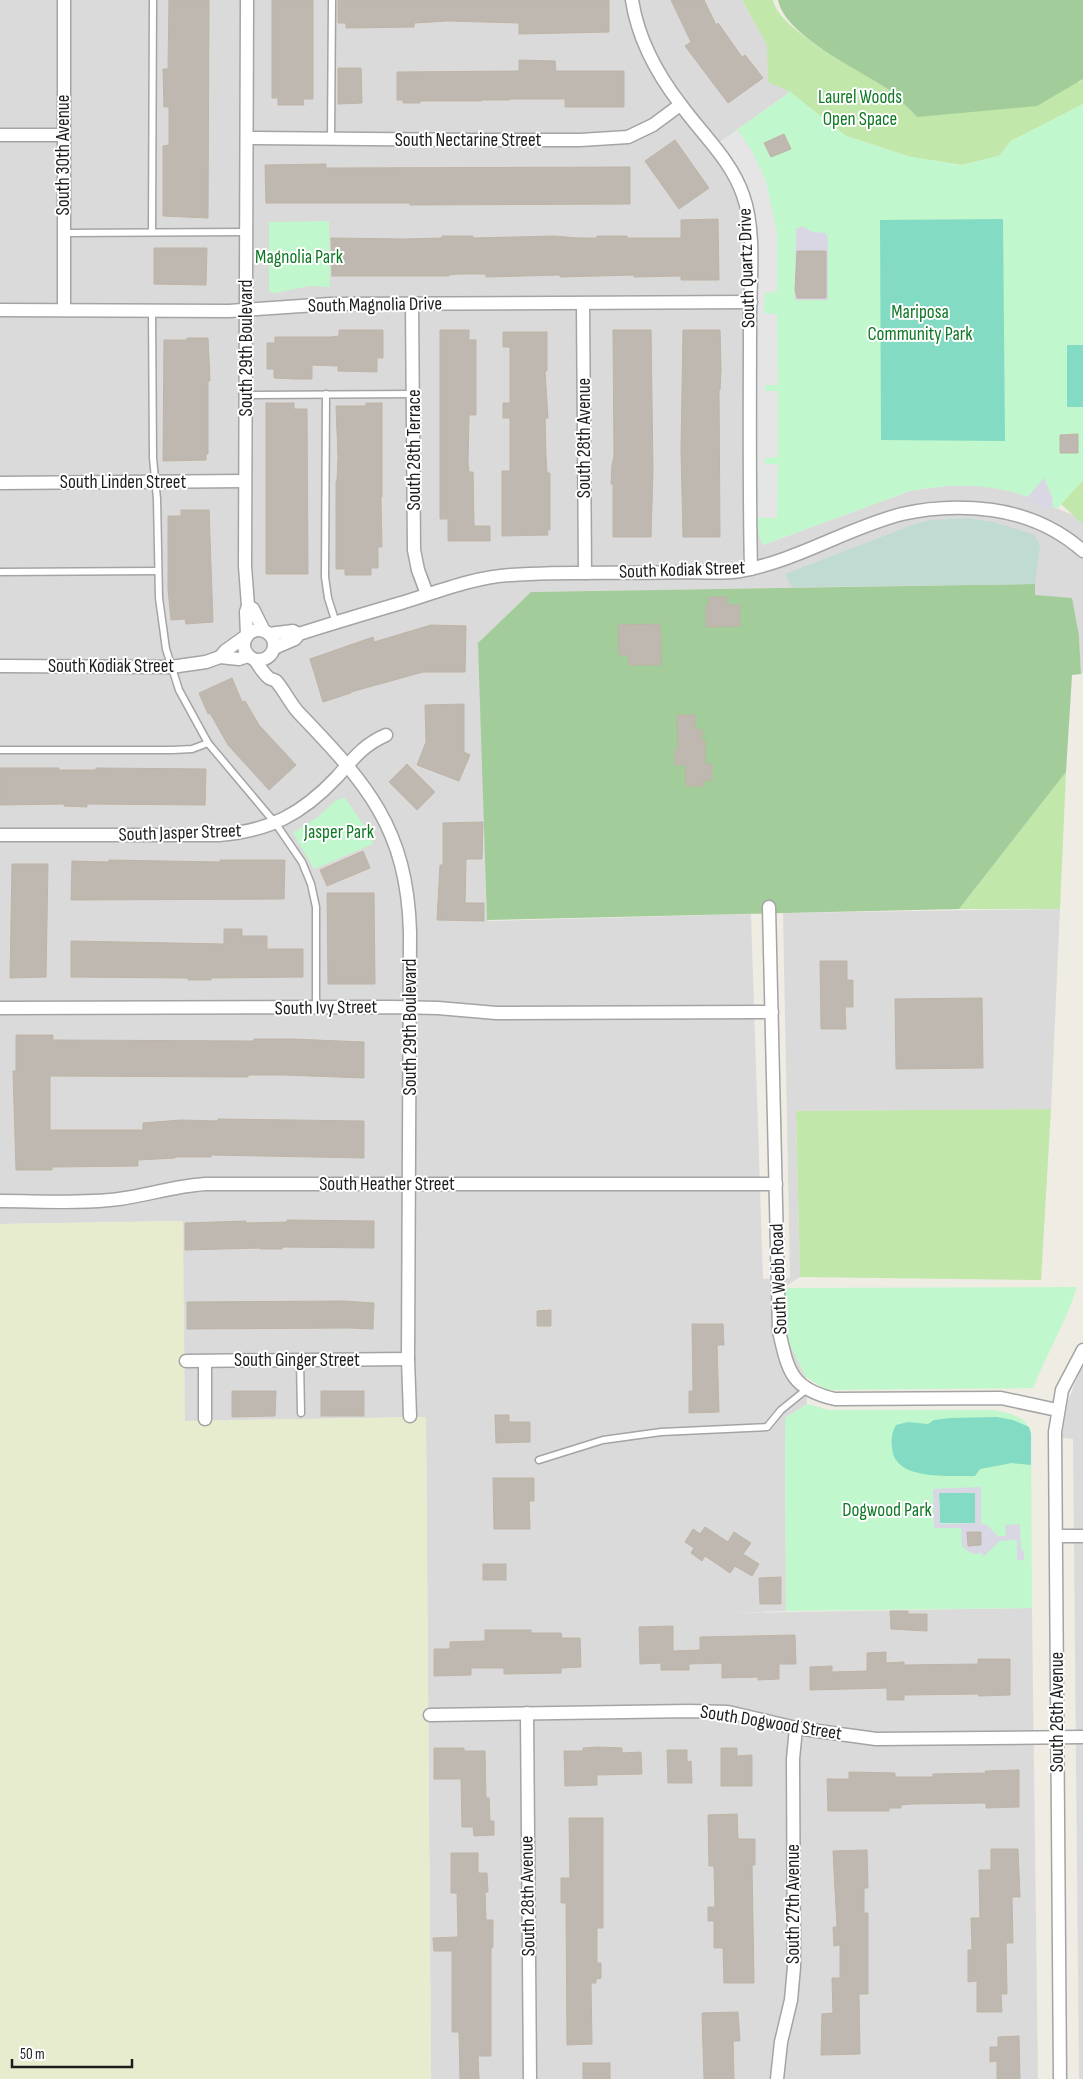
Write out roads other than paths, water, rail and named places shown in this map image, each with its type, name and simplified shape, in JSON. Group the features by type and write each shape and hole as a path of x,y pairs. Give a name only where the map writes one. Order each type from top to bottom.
{"street":[{"name":"South 30th Avenue","path":"64,0 64,310"},
{"name":"South 29th Boulevard","path":"246,636 246,612 248,606 245,566 247,0"},
{"name":"South Quartz Drive","path":"632,0 636,21 646,48 680,105 728,165 744,196 750,226 751,568"},
{"name":"South Nectarine Street","path":"247,138 580,140 628,137 653,125 680,105"},
{"path":"0,135 63,135"},
{"name":"South Magnolia Drive","path":"0,310 246,310 330,304 751,302"},
{"name":"South 28th Terrace","path":"412,304 414,550 418,570 427,594"},
{"name":"South 28th Avenue","path":"583,304 584,573"},
{"name":"South Linden Street","path":"0,483 245,481"},
{"name":"South Kodiak Street","path":"272,651 295,639 299,634 474,581 510,575 738,571 773,564 902,514 935,508 974,508 1034,519 1058,532 1083,551"},
{"path":"248,606 254,609 266,632 274,642 272,651 265,659 252,658 243,646 246,636 254,630 266,632"},
{"name":"South Kodiak Street","path":"266,632 293,631 299,634"},
{"name":"South Kodiak Street","path":"220,657 225,651 246,636"},
{"name":"South 29th Boulevard","path":"272,651 275,681"},
{"name":"South Kodiak Street","path":"0,666 171,667 206,662 220,657 252,658"},
{"name":"South 29th Boulevard","path":"252,658 269,678 275,681 296,710 348,765 370,794 387,825 402,867 409,904 410,1184 408,1359 410,1416"},
{"name":"South Jasper Street","path":"0,835 219,835 252,831 276,824 310,802 365,746 386,736"},
{"name":"South Webb Road","path":"770,907 779,1331 789,1368 797,1382 821,1396 836,1398 1001,1398 1058,1410"},
{"name":"South Ivy Street","path":"0,1008 410,1008 496,1013 772,1012"},
{"name":"South Heather Street","path":"0,1201 101,1200 130,1197 182,1185 205,1184 776,1184"},
{"name":"South 26th Avenue","path":"1060,2079 1055,1432 1064,1384 1083,1350"},
{"name":"South Ginger Street","path":"186,1361 408,1359"},
{"path":"205,1360 205,1419"},
{"path":"1056,1536 1083,1536"},
{"name":"South Dogwood Street","path":"430,1716 526,1713 728,1712 796,1728 876,1739 1083,1737"},
{"name":"South 28th Avenue","path":"526,1713 530,2079"},
{"name":"South 27th Avenue","path":"778,2079 781,2042 791,2000 794,1967 793,1759 796,1728"}],"lane":[{"path":"152,232 153,0"},
{"path":"331,140 332,0"},
{"path":"64,234 246,232"},
{"path":"152,310 158,571 166,649 179,690 208,743 276,824 299,856 311,884 316,907 316,1009"},
{"path":"326,394 325,576 328,598 336,623"},
{"path":"246,395 414,394"},
{"path":"0,572 158,571"},
{"path":"0,750 173,750 192,749 208,743"},
{"path":"300,1360 301,1413"},
{"path":"539,1460 602,1440 661,1432 766,1427 781,1410 808,1389"}],"park label":[{"name":"Laurel Woods Open Space","path":"860,108"},
{"name":"Magnolia Park","path":"299,257"},
{"name":"Mariposa Community Park","path":"920,323"},
{"name":"Jasper Park","path":"339,832"},
{"name":"Dogwood Park","path":"887,1510"}]}
